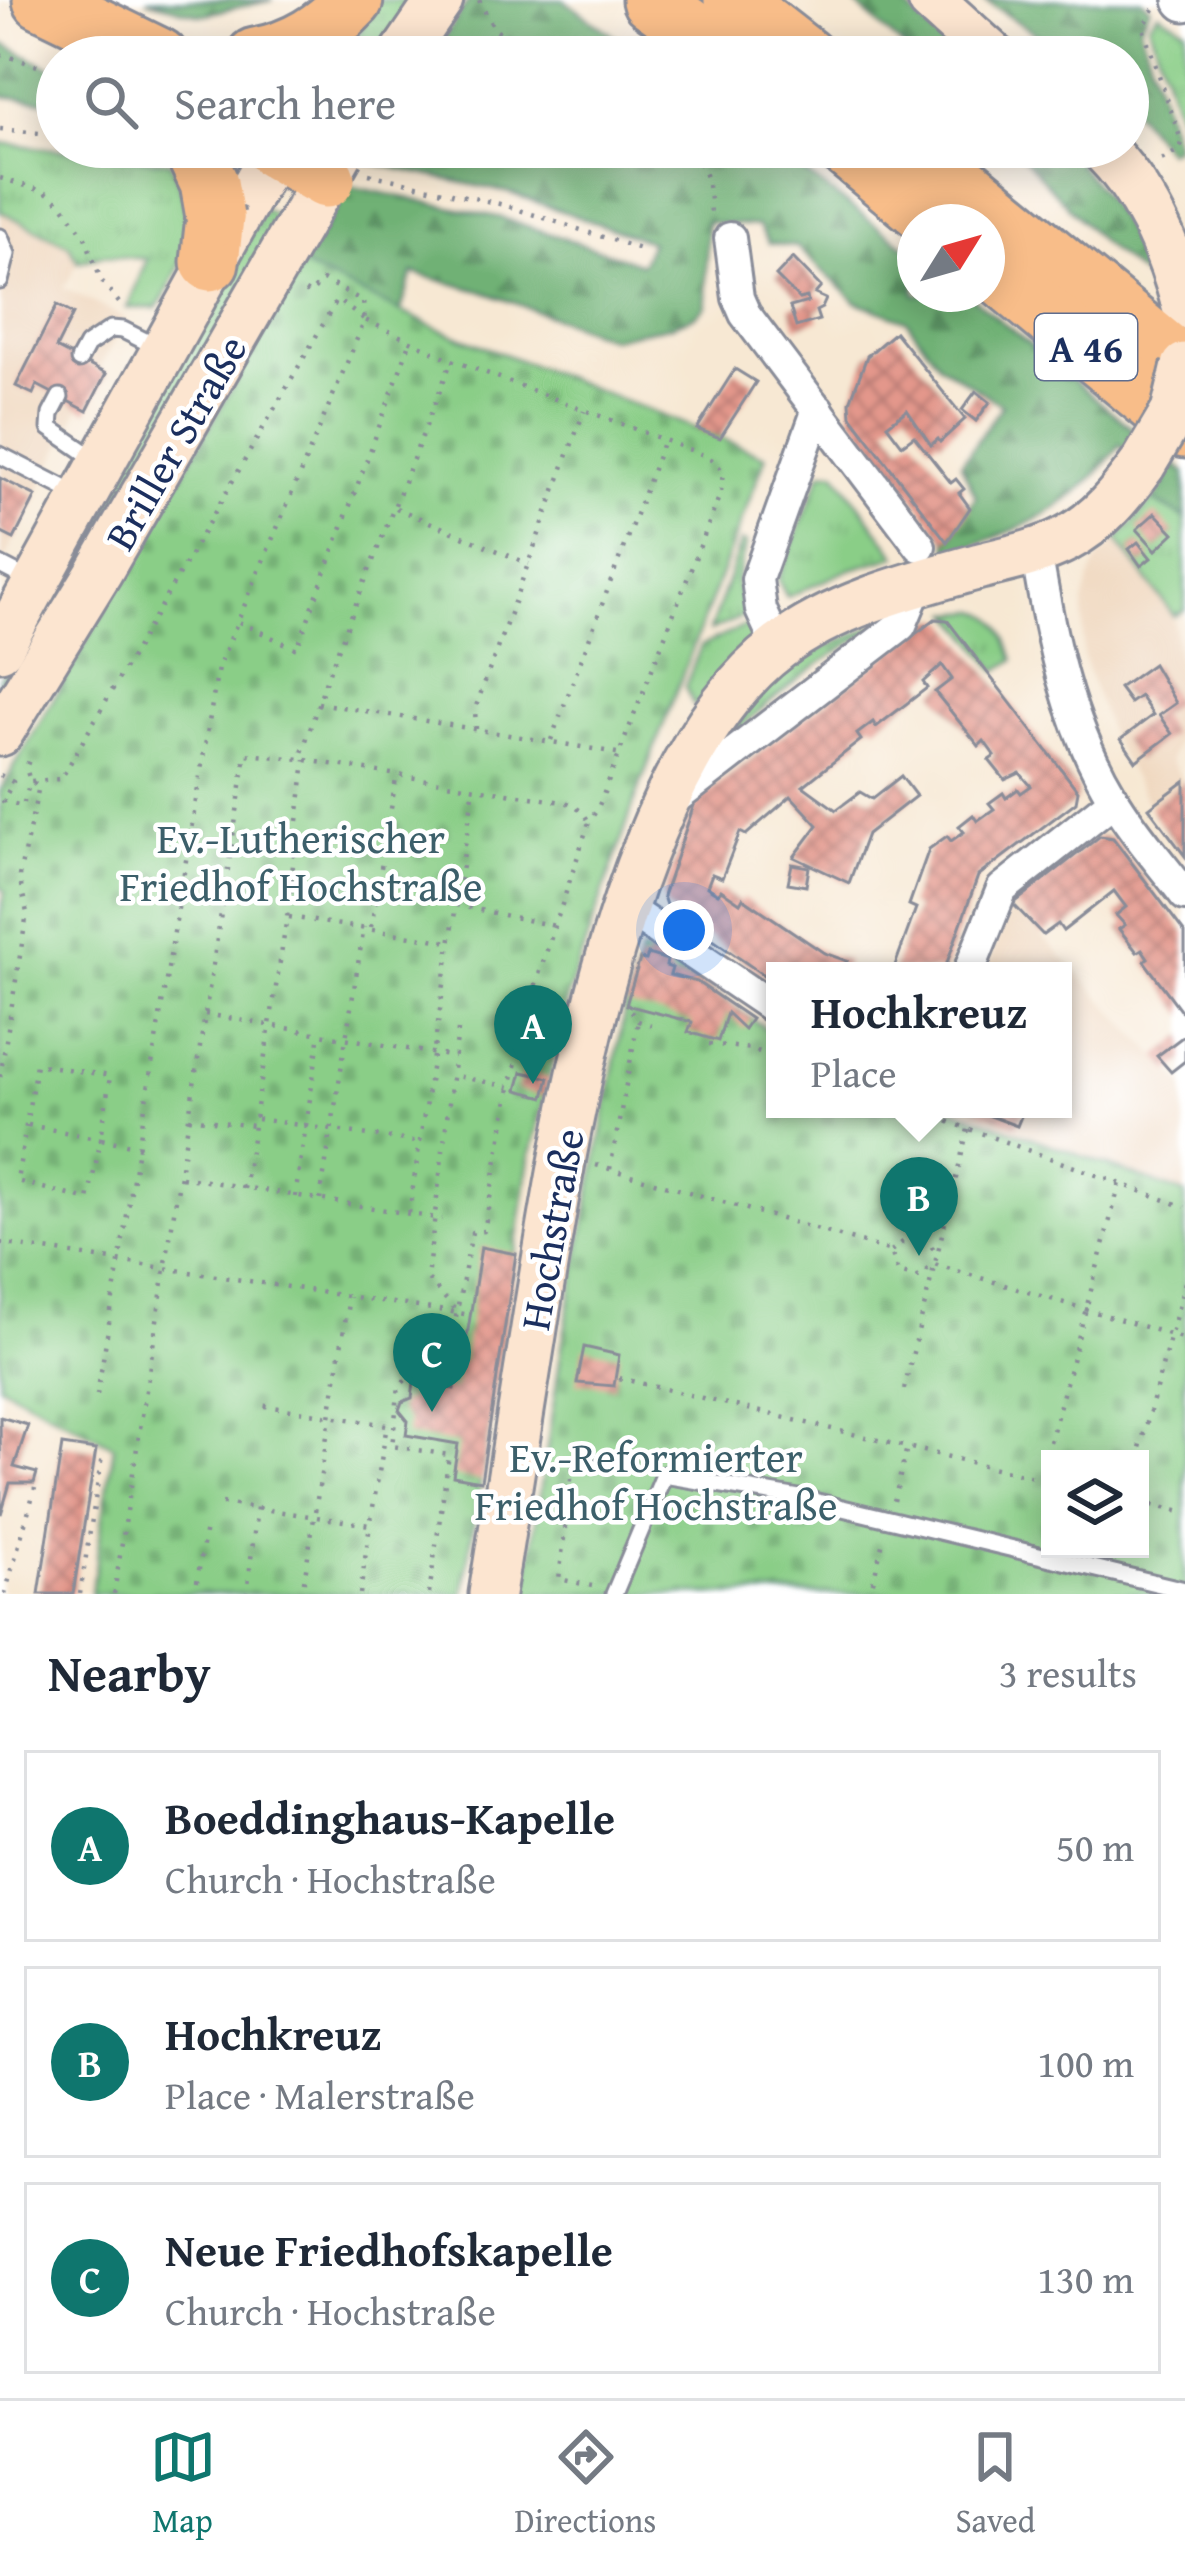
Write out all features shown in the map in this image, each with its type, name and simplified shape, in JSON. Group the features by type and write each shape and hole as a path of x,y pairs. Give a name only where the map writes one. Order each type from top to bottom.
{"highway":[{"path":"42,0 116,36"},
{"path":"315,36 357,0"},
{"path":"651,0 701,36"},
{"path":"734,0 779,36"},
{"path":"0,11 52,36"},
{"path":"202,168 220,233"},
{"path":"869,168 913,204"},
{"name":"A 46","path":"945,168 1185,366"},
{"name":"A 46","path":"1005,283 1164,446"}],"main road":[{"path":"339,36 357,0"},
{"path":"415,36 440,0"},
{"path":"931,0 971,36"},
{"name":"Briller Straße","path":"0,648 17,574 92,480 220,233 301,168"},
{"name":"Briller Straße","path":"16,744 294,237 313,168"},
{"path":"1119,168 1152,214 1185,305"},
{"name":"Hochstraße","path":"492,1594 562,1156 598,1000 663,808 694,747 737,686 778,647 919,565 1036,551 1082,529 1164,446 1185,366"}],"street":[{"path":"663,808 901,626 919,565 818,410 746,314 738,298 730,238"},
{"path":"778,647 760,610 757,579 818,410"},
{"path":"1036,551 1048,627 1086,748 1114,800 1185,895"},
{"path":"973,962 1002,889 1114,800"},
{"path":"627,909 766,1003"}],"lane":[{"path":"0,237 7,254 0,281"},
{"path":"80,360 87,345 111,328 167,343"},
{"path":"60,397 50,428 92,480"},
{"path":"0,455 92,480"},
{"path":"614,1593 664,1475 805,1499 1185,1591"}],"path":[{"path":"479,0 494,29 505,36"},
{"path":"1146,36 1143,28 1160,0"},
{"path":"489,36 494,29"},
{"path":"1149,46 1182,143 1179,151 1149,156"},
{"path":"0,54 36,65"},
{"path":"0,129 36,133"},
{"path":"362,168 504,205 646,251"},
{"path":"0,178 46,192 63,205 85,237 100,280 127,313 167,343"},
{"path":"97,1396 218,668 365,320 363,301 323,280 310,294 299,288"},
{"path":"30,781 61,779 338,300 410,343 709,457 723,471 721,492 589,822 555,926 510,1087 484,1231 472,1232 444,1380 410,1376 399,1386 392,1446 448,1455 429,1594"},
{"path":"238,622 297,649 410,343"},
{"path":"244,1189 287,916 302,759 318,704 452,360"},
{"path":"476,729 475,709 584,411"},
{"path":"551,740 664,440"},
{"path":"396,508 529,564"},
{"path":"318,704 617,753"},
{"path":"0,775 13,782 3,801 23,806 30,781 16,744"},
{"path":"114,1594 246,754 397,772 568,803 589,822"},
{"path":"320,1201 397,772"},
{"path":"0,1077 27,913 19,876 39,786 30,781"},
{"path":"409,1213 474,787"},
{"path":"456,905 555,926"},
{"path":"287,916 450,942"},
{"path":"205,1014 454,1058"},
{"path":"609,1170 638,1021"},
{"path":"458,1030 427,1278 458,1313"},
{"path":"295,1197 320,1033"},
{"path":"709,1044 766,1054"},
{"path":"36,1064 110,1076 101,1139 88,1200 17,1181 36,1064"},
{"path":"451,1075 510,1087"},
{"path":"189,1118 305,1126 418,1142"},
{"path":"938,1118 1185,1207"},
{"path":"28,1125 141,1148"},
{"path":"904,1390 968,1129"},
{"path":"562,1156 891,1251"},
{"path":"178,1176 442,1219"},
{"path":"1049,1442 1120,1183"},
{"path":"891,1251 908,1238 924,1239 936,1252"},
{"path":"0,1243 470,1315"},
{"path":"891,1251 898,1272 918,1277 934,1264"},
{"path":"934,1264 1185,1339"},
{"path":"1139,1450 1185,1282"},
{"path":"302,1594 349,1296"},
{"path":"619,1378 1041,1479"},
{"path":"260,1405 387,1425 361,1594"},
{"path":"870,1594 908,1447"},
{"path":"614,1593 559,1579 574,1454 664,1475"},
{"path":"80,1594 102,1456"},
{"path":"5,1594 35,1488"},
{"path":"222,1503 370,1525"},
{"path":"1149,1504 1185,1513"},
{"path":"247,1594 257,1507"},
{"path":"194,1594 206,1527"}],"shaded area":[{"path":"0,211 69,245 78,262 64,288 125,318 4,560 0,559"},
{"path":"1117,540 1174,616 1185,695 1185,713 1170,760 1183,781 1150,807 1111,738 1083,656 1083,603 1089,581 1098,559"},
{"path":"1012,904 1067,962 990,962"},
{"path":"1072,967 1185,1086 1185,1194 987,1118 1072,1118"}],"green space":[{"path":"146,0 273,0 201,15"},
{"path":"378,0 413,0 392,36 357,36"},
{"path":"469,0 564,0 614,36 445,36"},
{"path":"851,0 900,0 935,36 891,36"},
{"path":"984,0 1142,0 1150,7 1140,27 1143,36 1040,36"},
{"path":"1158,12 1185,28 1185,138 1149,24"},
{"path":"0,42 36,60 36,100 0,96"},
{"path":"1149,57 1176,146 1167,151 1149,129"},
{"path":"0,143 36,147 36,168 173,168 187,219 183,254 157,308 127,308 147,259 102,255 78,262 69,245 0,211"},
{"path":"395,168 797,168 897,240 897,312 990,312 1185,472 1185,518 1153,500 1166,483 1120,445 1084,486 1045,514 950,553 947,543 976,496 961,464 1002,405 940,365 906,320 856,302 797,247 769,243 758,226 707,222 706,306 673,325 611,338 484,292 413,273 400,313 302,266 349,186 502,218 641,264 651,242 510,193"},
{"path":"1032,168 1081,168 1113,210 1147,280 1102,243"},
{"path":"264,209 284,221 0,707 0,679 53,573"},
{"name":"Ev.-Lutherischer Friedhof Hochstraße","path":"302,266 439,329 766,456 641,783 568,994 530,1158 463,1594 91,1594 114,1446 0,1385 0,917 5,891 0,886 0,792"},
{"path":"835,471 897,556 851,569 787,597 778,580 822,472"},
{"path":"1153,500 1185,518 1185,610 1174,616 1117,540"},
{"path":"741,542 746,544 736,583 746,615 710,631"},
{"path":"979,611 999,624 1014,660 997,671 952,613"},
{"path":"885,621 886,625 793,683 713,759 723,732 797,660"},
{"path":"750,624 753,642 706,702 694,706 685,687 701,646"},
{"name":"Ev.-Reformierter Friedhof Hochstraße","path":"641,952 666,960 766,1029 766,1118 978,1118 1185,1194 1185,1594 525,1594 563,1340 625,1009"}],"building":[{"path":"793,258 821,287 815,294 826,299 816,311 819,320 796,327 790,307 808,302 807,297 799,299 776,276"},
{"path":"57,305 73,314 56,348 106,374 87,411 37,385 33,394 16,386"},
{"path":"895,332 965,419 931,445 907,410 887,425 902,445 914,436 951,483 956,479 964,489 959,493 970,508 947,542 851,416 850,402 867,356"},
{"path":"735,369 756,382 720,438 697,429"},
{"path":"976,391 990,402 976,421 962,410"},
{"path":"0,478 36,496 14,539 0,532"},
{"path":"1155,513 1174,533 1156,550 1137,529"},
{"path":"1138,542 1151,558 1141,566 1129,549"},
{"path":"935,619 947,620 1078,791 1076,802 978,876 947,962 896,962 916,908 909,905 929,849 947,836 951,841 964,832 959,826 973,815 977,821 994,809 989,803 1003,793 1006,798 1031,786 1020,773 1005,780 989,760 995,756 984,741 979,746 935,692 952,679 942,665 923,682 927,688 876,727 873,722 857,734 861,740 803,786 836,810 860,792 872,799 901,776 916,796 867,834 849,883 794,857 818,825 791,796 746,835 740,832 722,878 712,874 707,887 740,903 743,898 824,953 847,961 766,962 766,977 667,908 663,896 695,802"},
{"path":"1153,664 1176,703 1159,715 1172,734 1136,761 1121,739 1153,715 1140,696 1130,703 1119,688"},
{"path":"1185,781 1185,856 1149,808"},
{"path":"1100,836 1113,838 1185,933 1185,1016 1144,961 1148,958 1142,949 1137,952 1119,929 1125,925 1116,915 1126,907 1114,891 1063,931 1058,924 1043,935 1013,904"},
{"path":"792,864 809,867 806,886 788,883"},
{"path":"648,954 667,960 670,975 697,982 751,1019 744,1029 727,1013 718,1041 688,1032 692,1022 626,1005 640,959 646,960"},
{"path":"1185,1035 1185,1061 1171,1072 1157,1056"},
{"path":"522,1072 549,1078 544,1097 517,1090"},
{"path":"996,1118 1020,1118 1017,1126"},
{"path":"481,1247 516,1254 481,1481 453,1476 458,1444 406,1435 408,1421 399,1410 402,1402 412,1398 414,1382 454,1389 459,1361 463,1362"},
{"path":"584,1347 619,1355 614,1386 577,1383"},
{"path":"0,1417 28,1425 14,1467 37,1473 34,1483 10,1483 1,1514"},
{"path":"62,1445 96,1450 73,1594 39,1594"}],"place":[{"name":"Boeddinghaus-Kapelle","path":"533,1084"},
{"name":"Hochkreuz","path":"919,1256"},
{"name":"Neue Friedhofskapelle","path":"432,1412"}]}
